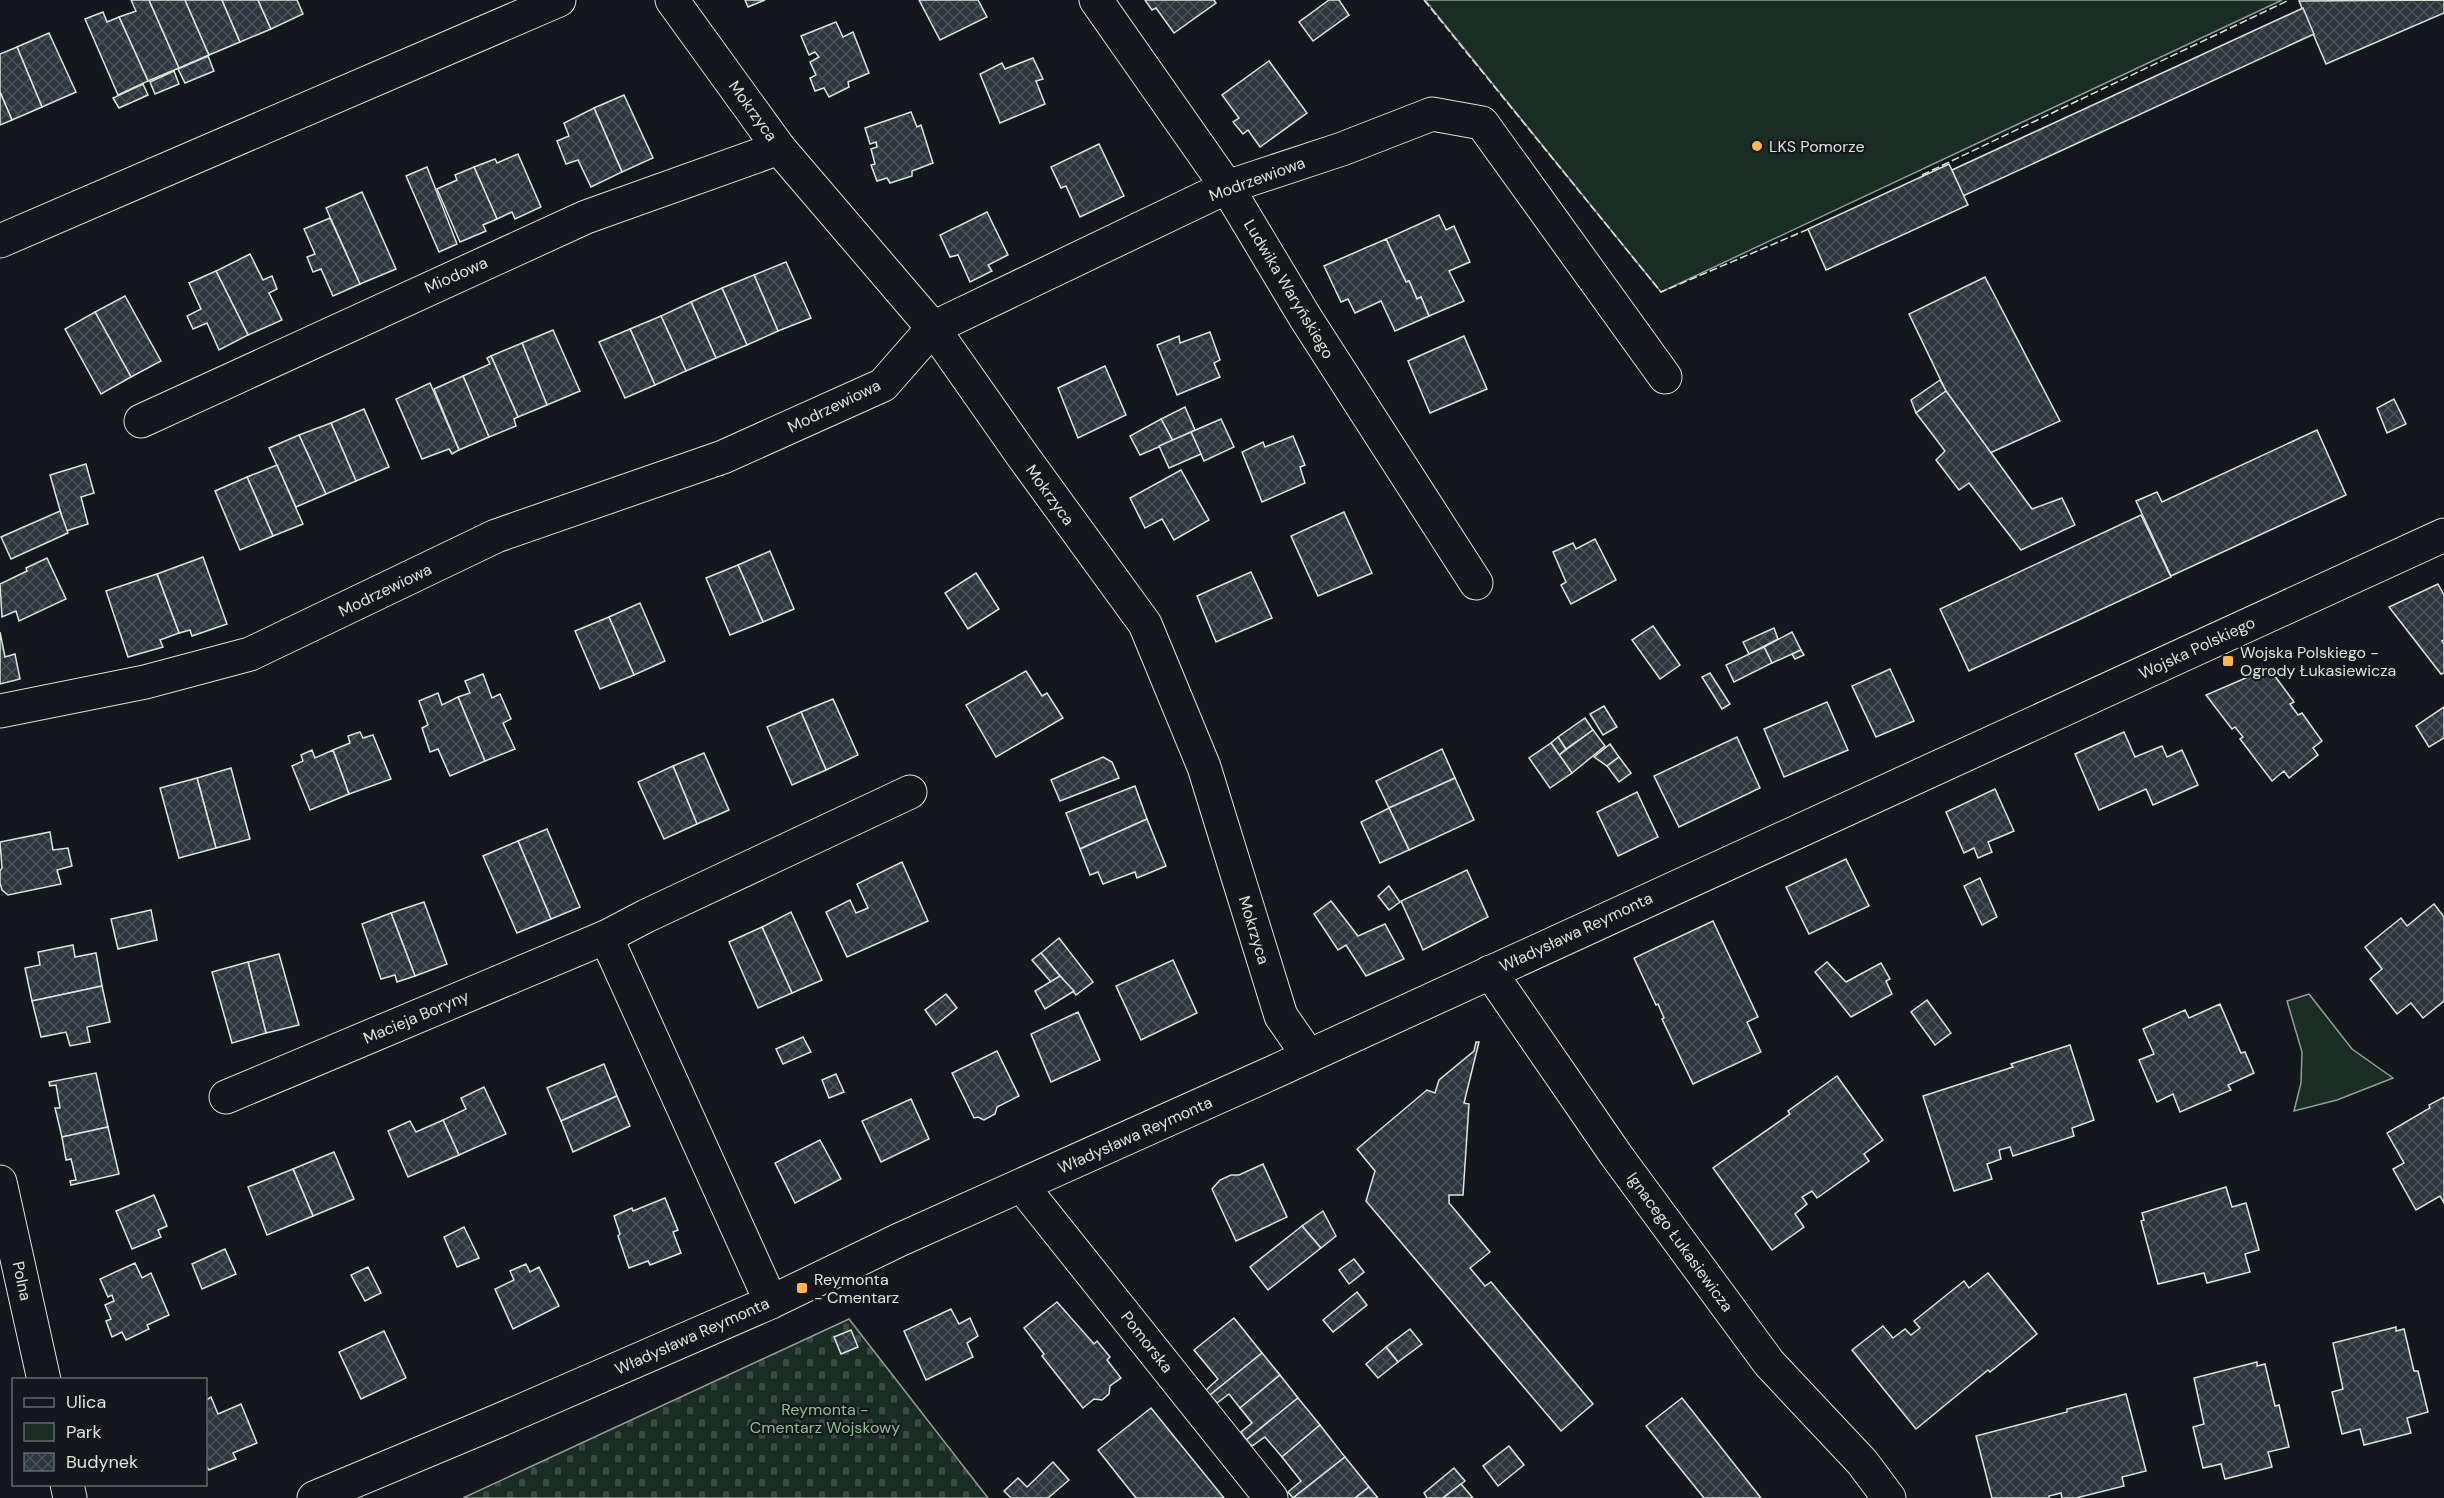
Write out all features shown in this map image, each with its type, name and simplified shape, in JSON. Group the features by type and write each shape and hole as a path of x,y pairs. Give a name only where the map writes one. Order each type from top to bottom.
{"street":[{"path":"0,241 559,0"},
{"name":"Mokrzyca","path":"672,0 779,148 933,328 1145,624 1204,767 1281,1016 1308,1055"},
{"name":"Ludwika Waryńskiego","path":"1096,0 1227,187 1305,317 1476,583"},
{"name":"Modrzewiowa","path":"0,711 145,682 250,654 496,536 723,457 883,385 933,328 1227,187 1342,149 1432,114 1482,123 1665,377"},
{"name":"Miodowa","path":"141,422 586,217 779,148"},
{"name":"Wojska Polskiego","path":"1950,761 2444,535"},
{"name":"Władysława Reymonta","path":"314,1498 771,1302 899,1240 1023,1186 1950,761"},
{"name":"Macieja Boryny","path":"226,1097 606,937 910,792"},
{"path":"606,937 771,1302"},
{"name":"Ignacego Łukasiewicza","path":"1490,972 1616,1155 1769,1363 1862,1462 1889,1498"},
{"name":"Polna","path":"0,1182 44,1378"},
{"name":"Pomorska","path":"1023,1186 1270,1498"}],"green space":[{"name":"LKS Pomorze","path":"1425,0 2282,0 1661,292"},
{"path":"2309,994 2352,1049 2393,1078 2337,1100 2294,1111 2301,1083 2302,1052 2287,1001"},
{"name":"Reymonta - Cmentarz Wojskowy","path":"849,1319 988,1498 463,1498"}],"building":[{"path":"131,0 149,0 179,68 148,81 119,17 136,11"},
{"path":"149,0 185,0 209,55 179,68"},
{"path":"185,0 222,0 240,42 209,55"},
{"path":"222,0 258,0 271,29 240,42"},
{"path":"258,0 297,0 303,14 271,29"},
{"path":"745,0 765,0 748,7"},
{"path":"919,0 978,0 987,17 940,40"},
{"path":"1145,0 1214,0 1216,3 1174,33 1156,8 1152,10"},
{"path":"1329,0 1339,0 1349,15 1313,41 1299,22"},
{"path":"2444,0 2444,13 2326,64 2299,1"},
{"path":"2303,8 2314,34 1963,196 1952,170"},
{"path":"103,12 107,22 119,17 148,81 118,95 85,19"},
{"path":"836,22 843,37 853,32 869,73 848,82 849,87 829,97 824,88 815,91 810,78 816,75 810,62 819,57 815,52 809,55 801,36"},
{"path":"49,33 76,92 42,107 17,47"},
{"path":"17,47 42,107 12,120 0,92 0,54"},
{"path":"208,56 214,71 185,83 178,69"},
{"path":"1033,58 1043,79 1036,81 1045,104 1000,123 980,74 1002,63 1005,69"},
{"path":"1269,61 1307,113 1260,147 1248,130 1243,134 1233,122 1239,118 1222,95"},
{"path":"174,71 179,84 155,94 150,82"},
{"path":"143,84 148,95 119,108 113,98"},
{"path":"0,92 12,120 0,125"},
{"path":"624,95 653,158 622,172 594,108"},
{"path":"594,108 622,172 591,187 578,160 566,164 557,141 569,136 564,123"},
{"path":"911,112 917,127 921,125 933,163 912,171 912,176 890,183 887,178 877,181 871,165 875,164 871,149 877,147 876,142 870,144 865,128"},
{"path":"1099,144 1124,196 1080,217 1066,186 1061,188 1051,167"},
{"path":"518,154 541,207 515,219 512,212 497,219 474,167 495,159 497,163"},
{"path":"1949,164 1968,205 1826,270 1808,229"},
{"path":"427,167 457,244 439,252 406,176"},
{"path":"474,167 497,219 483,225 486,231 460,242 437,189 457,180 455,175"},
{"path":"362,192 396,269 360,284 326,208"},
{"path":"987,212 1008,255 988,265 992,271 970,282 958,255 950,257 940,235"},
{"path":"1439,215 1446,230 1454,226 1470,262 1449,271 1464,301 1429,316 1421,297 1417,299 1409,281 1406,282 1386,239"},
{"path":"330,218 360,284 333,296 321,269 313,272 307,257 315,254 304,229"},
{"path":"1386,239 1406,282 1409,281 1417,299 1421,297 1429,316 1395,331 1381,301 1355,313 1348,299 1341,302 1324,266"},
{"path":"250,254 263,280 272,276 277,289 269,293 282,320 248,335 216,271"},
{"path":"786,262 811,318 778,331 754,275"},
{"path":"216,271 248,335 219,350 207,323 193,329 187,316 201,309 189,283"},
{"path":"754,275 778,331 747,345 722,288"},
{"path":"1985,277 2060,421 1990,453 1946,391 1909,314"},
{"path":"722,288 747,345 716,358 691,302"},
{"path":"125,296 161,361 131,377 95,312"},
{"path":"691,302 716,358 686,371 661,316"},
{"path":"95,312 131,377 101,394 65,329"},
{"path":"661,316 686,371 655,385 630,329"},
{"path":"630,329 655,385 625,398 599,342"},
{"path":"553,330 580,391 547,405 522,343"},
{"path":"1210,332 1220,360 1214,363 1220,377 1177,395 1157,345 1179,336 1180,343"},
{"path":"1464,336 1487,389 1430,413 1408,361"},
{"path":"522,343 547,405 518,417 491,356"},
{"path":"491,356 518,417 514,419 516,426 489,437 463,376 490,364 487,358"},
{"path":"1105,366 1126,415 1078,438 1058,388"},
{"path":"463,376 489,437 459,450 434,389"},
{"path":"1940,380 1946,391 1916,413 1911,400"},
{"path":"430,383 459,450 452,454 449,449 422,459 396,399"},
{"path":"1946,391 2032,509 2062,498 2075,525 2021,550 1969,483 1959,490 1936,460 1945,451 1916,413"},
{"path":"2394,399 2406,424 2387,433 2377,408"},
{"path":"1185,407 1195,430 1173,441 1161,419"},
{"path":"364,409 389,467 356,481 331,423"},
{"path":"1161,419 1173,441 1140,455 1130,436"},
{"path":"1221,419 1234,447 1204,461 1191,432"},
{"path":"331,423 356,481 326,494 299,435"},
{"path":"2317,430 2346,495 2171,576 2136,501 2157,492 2162,502"},
{"path":"1191,432 1201,454 1169,468 1159,446"},
{"path":"299,435 326,494 296,507 269,448"},
{"path":"1293,436 1305,465 1300,467 1305,483 1262,502 1242,452 1263,442 1265,447"},
{"path":"86,464 94,493 81,497 88,524 66,531 50,475"},
{"path":"277,465 303,524 273,536 247,477"},
{"path":"1181,470 1209,520 1174,540 1162,519 1145,528 1130,498"},
{"path":"247,477 273,536 240,550 215,491"},
{"path":"60,511 68,533 11,559 1,537"},
{"path":"1344,512 1372,573 1318,596 1291,536"},
{"path":"2141,515 2171,577 1969,671 1940,609"},
{"path":"1595,539 1616,580 1571,604 1561,585 1566,582 1553,552 1573,543 1576,549"},
{"path":"770,551 794,609 763,622 738,565"},
{"path":"203,557 227,624 192,636 190,630 179,633 157,574"},
{"path":"47,558 66,599 19,621 16,611 2,617 0,584"},
{"path":"738,565 763,622 730,635 706,578"},
{"path":"1251,572 1272,618 1216,642 1197,596"},
{"path":"976,573 999,609 968,629 945,593"},
{"path":"157,574 179,633 160,640 163,647 128,657 106,591"},
{"path":"2438,584 2444,595 2444,640 2442,641 2444,644 2444,673 2441,674 2389,607"},
{"path":"640,603 665,661 634,675 609,617"},
{"path":"609,617 634,675 600,689 575,631"},
{"path":"1653,626 1680,665 1660,679 1632,640"},
{"path":"1774,628 1778,639 1749,654 1743,642"},
{"path":"0,632 5,657 15,654 20,679 0,684"},
{"path":"1792,632 1801,650 1772,663 1764,647"},
{"path":"1764,647 1772,663 1734,682 1726,665"},
{"path":"1801,650 1804,655 1795,659 1792,654"},
{"path":"2269,668 2294,702 2290,704 2298,715 2302,713 2322,741 2313,748 2318,755 2289,778 2284,771 2272,781 2240,739 2243,737 2235,727 2232,729 2206,695"},
{"path":"1890,669 1914,721 1876,737 1852,686"},
{"path":"1026,671 1042,696 1047,693 1063,718 996,757 966,705"},
{"path":"1710,673 1730,704 1722,709 1702,677"},
{"path":"483,674 492,698 500,694 511,719 503,723 515,749 485,761 458,697 470,693 465,681"},
{"path":"438,693 442,705 458,697 485,761 450,776 438,749 430,752 422,728 428,725 419,701"},
{"path":"833,699 858,755 826,770 801,712"},
{"path":"1827,702 1848,750 1784,777 1764,729"},
{"path":"1604,706 1617,727 1603,735 1590,714"},
{"path":"2444,707 2444,738 2429,747 2416,726"},
{"path":"801,712 826,770 792,785 767,727"},
{"path":"1585,718 1593,730 1566,749 1558,737"},
{"path":"1593,730 1605,746 1572,773 1559,755"},
{"path":"360,732 363,738 373,735 391,779 349,794 333,750 350,743 348,736"},
{"path":"2124,732 2135,757 2162,746 2167,757 2182,750 2198,785 2153,805 2146,789 2099,810 2075,754"},
{"path":"1558,737 1566,749 1559,755 1551,743"},
{"path":"1737,737 1760,788 1679,827 1654,776"},
{"path":"1551,743 1572,773 1550,788 1529,758"},
{"path":"1610,744 1619,757 1607,766 1594,757"},
{"path":"1442,749 1455,778 1389,808 1376,781"},
{"path":"312,750 315,758 333,750 349,794 310,810 292,766 303,761 301,755"},
{"path":"704,753 729,810 697,824 673,766"},
{"path":"1103,757 1112,762 1119,778 1060,801 1051,780"},
{"path":"1619,757 1631,773 1619,782 1607,766"},
{"path":"673,766 697,824 664,839 638,782"},
{"path":"231,768 250,839 216,848 197,778"},
{"path":"197,778 216,848 179,858 160,788"},
{"path":"1455,778 1474,820 1409,850 1389,808"},
{"path":"1135,786 1147,819 1080,849 1066,813"},
{"path":"1995,789 2014,831 1988,842 1992,852 1978,858 1974,848 1964,853 1946,812"},
{"path":"1637,792 1658,837 1618,856 1597,812"},
{"path":"1389,808 1409,850 1380,863 1361,822"},
{"path":"1147,819 1166,866 1137,878 1135,872 1103,884 1098,872 1090,875 1080,849"},
{"path":"547,829 580,907 551,919 518,841"},
{"path":"50,832 53,850 68,848 72,866 57,870 61,884 8,895 2,890 0,883 2,868 0,842"},
{"path":"518,841 551,919 517,933 483,856"},
{"path":"1846,859 1869,906 1809,934 1786,887"},
{"path":"902,862 928,921 847,957 826,912 850,900 856,913 868,908 857,884"},
{"path":"1467,870 1488,917 1423,950 1401,901"},
{"path":"1980,878 1997,917 1982,925 1964,886"},
{"path":"1389,886 1400,902 1389,910 1378,896"},
{"path":"1331,901 1358,936 1385,924 1404,959 1366,976 1346,945 1338,950 1314,914"},
{"path":"424,902 447,964 415,976 391,913"},
{"path":"2434,904 2444,917 2444,1001 2423,1018 2411,1003 2397,1014 2370,979 2382,969 2365,947 2401,918 2407,926"},
{"path":"151,910 157,940 118,949 111,919"},
{"path":"791,912 822,980 792,993 762,927"},
{"path":"391,913 415,976 397,982 395,975 381,979 362,924"},
{"path":"1713,921 1758,1017 1747,1022 1761,1052 1693,1084 1662,1019 1664,1018 1658,1004 1656,1005 1634,958"},
{"path":"762,927 792,993 758,1008 729,942"},
{"path":"1059,938 1093,982 1076,995 1041,953"},
{"path":"73,945 75,957 96,953 102,986 32,1001 25,968 40,965 38,952"},
{"path":"1041,953 1060,976 1051,982 1032,960"},
{"path":"279,954 299,1025 266,1033 248,962"},
{"path":"1173,960 1197,1013 1141,1040 1116,986"},
{"path":"248,962 266,1033 232,1043 212,972"},
{"path":"1827,962 1846,982 1881,963 1890,979 1886,981 1892,994 1851,1017 1815,972"},
{"path":"1060,976 1074,991 1045,1009 1035,991"},
{"path":"102,986 110,1022 87,1027 90,1042 70,1046 66,1032 41,1037 32,1001"},
{"path":"946,994 957,1008 936,1025 925,1010"},
{"path":"1927,1000 1951,1033 1935,1045 1911,1012"},
{"path":"2220,1004 2241,1053 2245,1052 2254,1073 2228,1085 2231,1090 2180,1112 2173,1094 2157,1102 2139,1060 2154,1054 2143,1029 2185,1010 2189,1018"},
{"path":"1078,1012 1100,1060 1051,1082 1031,1034"},
{"path":"803,1037 811,1052 783,1064 776,1049"},
{"path":"1476,1042 1479,1042 1464,1103 1469,1104 1463,1195 1449,1195 1449,1203 1490,1252 1470,1268 1485,1286 1491,1282 1593,1404 1561,1431 1366,1201 1375,1171 1357,1149 1427,1090 1435,1093 1439,1080 1474,1051"},
{"path":"2070,1045 2094,1120 2072,1128 2074,1136 2013,1156 2010,1147 1999,1150 2001,1159 1987,1164 1992,1179 1954,1191 1923,1096 2013,1067 2011,1064"},
{"path":"997,1051 1019,1096 997,1107 995,1114 984,1120 974,1118 952,1073"},
{"path":"604,1064 617,1096 561,1121 547,1088"},
{"path":"96,1073 108,1127 62,1137 55,1108 60,1108 56,1085 50,1086 49,1082"},
{"path":"836,1074 844,1092 829,1098 822,1080"},
{"path":"1837,1076 1883,1140 1864,1154 1869,1161 1817,1198 1812,1191 1802,1197 1807,1204 1795,1214 1804,1227 1772,1250 1713,1168 1790,1114 1788,1111"},
{"path":"484,1087 506,1134 459,1155 443,1120 466,1109 461,1098"},
{"path":"617,1096 630,1126 573,1152 561,1121"},
{"path":"2444,1097 2444,1203 2440,1196 2416,1210 2393,1169 2404,1163 2387,1133 2430,1108 2429,1105"},
{"path":"911,1099 929,1139 881,1162 862,1121"},
{"path":"443,1120 459,1155 408,1177 388,1131 410,1121 416,1132"},
{"path":"108,1127 119,1174 71,1185 70,1181 76,1180 71,1159 66,1160 62,1137"},
{"path":"820,1140 841,1179 795,1203 775,1163"},
{"path":"334,1152 354,1199 313,1216 293,1169"},
{"path":"1263,1164 1287,1217 1236,1241 1212,1189 1220,1180 1231,1175 1239,1175"},
{"path":"293,1169 313,1216 267,1235 248,1187"},
{"path":"2226,1187 2232,1207 2246,1203 2259,1250 2245,1254 2250,1272 2207,1283 2204,1273 2158,1284 2141,1221 2144,1220 2142,1213"},
{"path":"154,1195 167,1226 158,1230 161,1237 132,1249 116,1211"},
{"path":"665,1198 678,1230 673,1232 681,1253 650,1265 648,1261 629,1268 614,1216"},
{"path":"1323,1211 1336,1236 1321,1248 1302,1226"},
{"path":"1302,1226 1321,1248 1268,1290 1250,1267"},
{"path":"464,1227 479,1258 457,1267 444,1237"},
{"path":"225,1249 236,1274 202,1289 192,1264"},
{"path":"1354,1259 1364,1272 1349,1284 1339,1270"},
{"path":"135,1263 142,1278 151,1273 169,1315 147,1325 149,1329 126,1340 122,1332 112,1337 106,1321 111,1319 105,1305 114,1301 112,1295 108,1297 100,1279"},
{"path":"526,1264 530,1272 539,1267 559,1306 513,1329 495,1289 514,1280 510,1271"},
{"path":"368,1267 381,1293 365,1301 351,1275"},
{"path":"1988,1273 2037,1334 1990,1372 1988,1370 1916,1429 1852,1350 1883,1326 1893,1338 1905,1329 1911,1335 1920,1328 1914,1321 1964,1281 1969,1288"},
{"path":"1357,1292 1367,1305 1333,1332 1323,1320"},
{"path":"1057,1302 1094,1344 1097,1341 1110,1357 1107,1360 1121,1378 1110,1386 1109,1394 1102,1400 1094,1399 1083,1408 1042,1356 1044,1354 1024,1328"},
{"path":"951,1309 959,1324 970,1318 978,1336 967,1343 973,1357 926,1380 904,1331"},
{"path":"1234,1318 1262,1353 1210,1395 1206,1390 1218,1379 1194,1350"},
{"path":"2396,1327 2396,1331 2404,1329 2414,1371 2418,1371 2428,1412 2407,1418 2411,1433 2364,1445 2360,1429 2342,1434 2332,1392 2343,1389 2333,1343"},
{"path":"1410,1329 1422,1344 1398,1362 1386,1347"},
{"path":"851,1330 858,1347 841,1354 834,1337"},
{"path":"384,1331 406,1378 361,1399 339,1352"},
{"path":"1386,1347 1398,1362 1378,1378 1366,1364"},
{"path":"1262,1353 1280,1375 1240,1408 1229,1394 1217,1403 1210,1395"},
{"path":"2257,1362 2257,1366 2265,1364 2275,1406 2279,1405 2289,1447 2268,1452 2272,1467 2225,1479 2221,1464 2203,1468 2193,1427 2204,1424 2194,1378"},
{"path":"1280,1375 1298,1398 1246,1440 1241,1432 1252,1423 1240,1408"},
{"path":"2126,1394 2146,1471 2122,1477 2124,1486 2076,1498 2062,1498 2061,1493 2049,1496 2049,1498 1992,1498 1976,1436"},
{"path":"211,1397 218,1414 241,1404 257,1443 233,1453 236,1459 209,1470 207,1467 207,1399"},
{"path":"1298,1398 1320,1425 1282,1457 1265,1437 1252,1446 1246,1440"},
{"path":"1682,1398 1761,1498 1704,1498 1646,1426"},
{"path":"1151,1408 1224,1498 1136,1498 1098,1450"},
{"path":"1320,1425 1345,1457 1293,1498 1288,1492 1301,1481 1282,1457"},
{"path":"1509,1446 1524,1465 1498,1486 1483,1466"},
{"path":"1345,1457 1369,1487 1355,1498 1293,1498"},
{"path":"1053,1462 1069,1480 1048,1498 1011,1498 1004,1491 1018,1478 1027,1487"},
{"path":"1454,1468 1465,1481 1443,1498 1427,1498 1424,1493"},
{"path":"1461,1484 1473,1498 1443,1498"},
{"path":"1369,1487 1378,1498 1355,1498"}],"fence":[{"path":"1424,0 1661,292 1811,228"},
{"path":"1922,175 2289,0"}],"place":[{"name":"LKS Pomorze","path":"1757,146"},
{"name":"Wojska Polskiego - Ogrody Łukasiewicza","path":"2228,661"},
{"name":"Reymonta - Cmentarz","path":"802,1288"}]}
